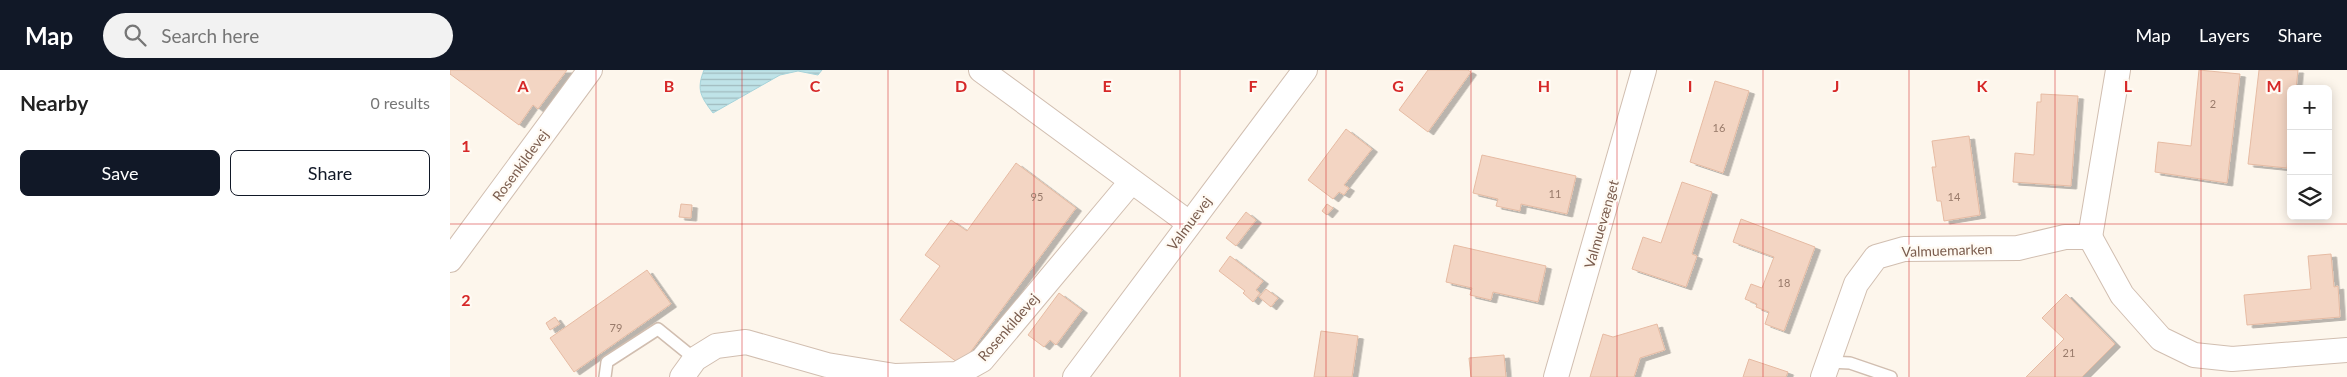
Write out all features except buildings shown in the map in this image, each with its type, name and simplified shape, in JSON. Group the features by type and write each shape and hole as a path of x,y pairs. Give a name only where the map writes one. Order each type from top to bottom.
{"street":[{"name":"Rosenkildevej","path":"450,260 590,70"},
{"path":"981,70 1189,223"},
{"name":"Valmuevej","path":"1075,377 1305,70"},
{"name":"Valmuevænget","path":"1556,377 1644,70"},
{"path":"2118,70 2090,237 2122,295 2161,339 2194,354 2232,359 2347,350"},
{"name":"Rosenkildevej","path":"689,368 716,346 746,342 827,365 895,376 957,374 982,360 1131,182"},
{"name":"Valmuemarken","path":"1826,370 1856,284 1876,257 1904,249 2018,248 2064,237 2090,237"}],"lane":[{"name":"Rosenkildevej","path":"605,377 607,362 658,329 689,368"},
{"path":"1826,370 1850,363 1891,377"}],"water":[{"path":"704,70 822,70 818,75 798,71 780,75 713,113 701,93 700,83"}]}
